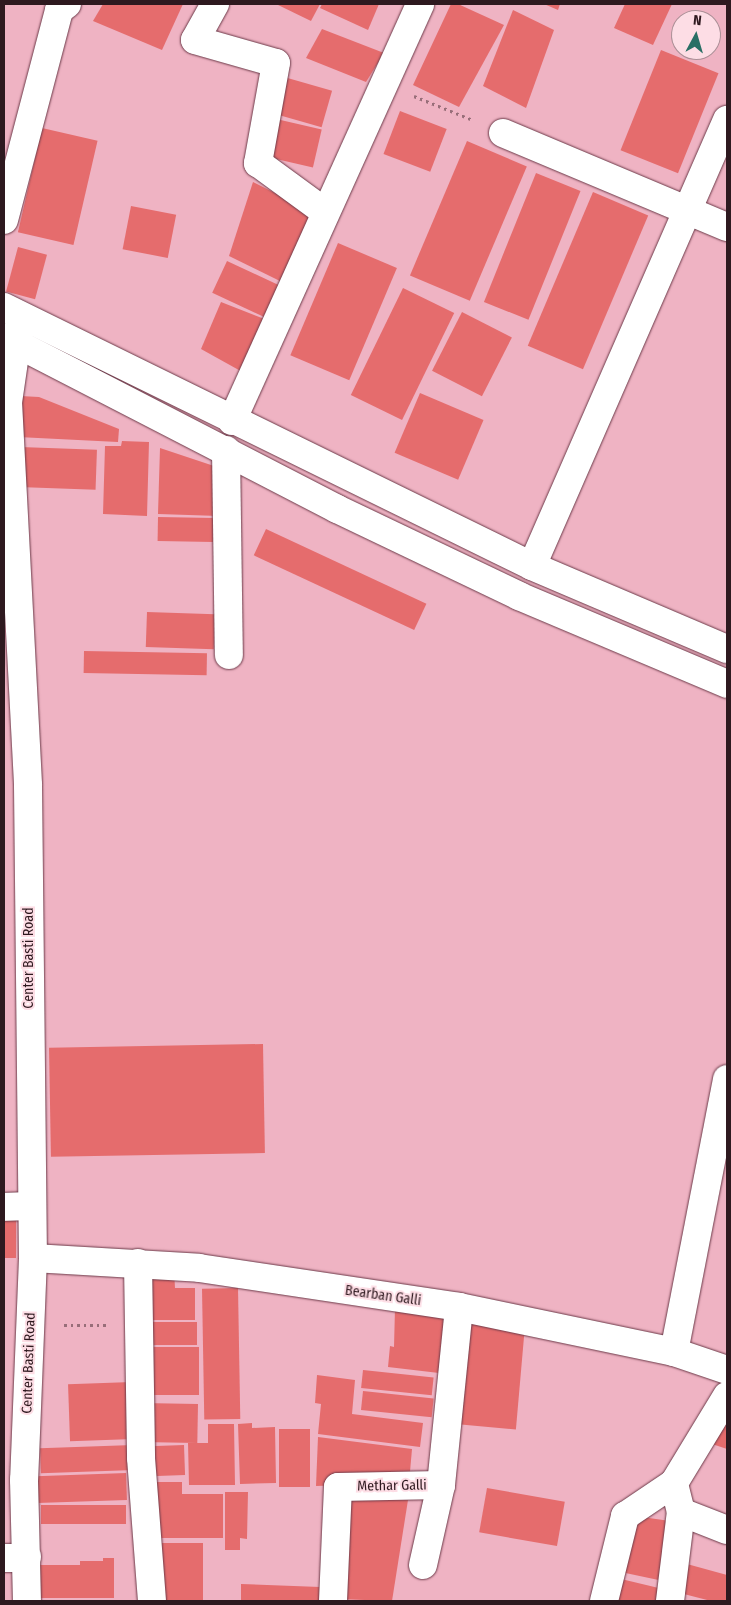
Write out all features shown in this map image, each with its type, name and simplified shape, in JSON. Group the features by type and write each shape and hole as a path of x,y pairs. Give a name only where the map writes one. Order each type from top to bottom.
{"street":[{"path":"215,4 196,40 276,63 258,163 325,212"},
{"path":"232,421 420,4"},
{"path":"4,220 62,6"},
{"path":"532,566 727,120"},
{"path":"503,133 688,209 727,227"},
{"path":"11,325 232,421 532,566 727,649"},
{"path":"11,325 226,450 337,509 519,596 727,684"},
{"name":"Center Basti Road","path":"11,325 6,402 7,451 28,785 30,1206 32,1258 31,1325 15,1434 14,1480 16,1558 27,1601"},
{"path":"226,450 228,655"},
{"path":"674,1352 727,1079"},
{"path":"4,1207 30,1206"},
{"name":"Bearban Galli","path":"32,1258 199,1268 459,1307 674,1352 727,1370"},
{"path":"138,1263 141,1458 152,1601"},
{"name":"Methar Galli","path":"333,1601 338,1487 441,1485 459,1307"},
{"path":"604,1601 626,1516 674,1483 727,1396"},
{"path":"670,1601 681,1512 674,1483"},
{"path":"423,1566 441,1485"},
{"path":"681,1512 727,1530"}],"path":[{"path":"384,83 503,133"},
{"path":"31,1325 138,1325"}],"building":[{"path":"103,4 183,4 162,50 93,21"},
{"path":"276,4 320,4 311,21"},
{"path":"322,4 379,4 368,30 320,8"},
{"path":"451,4 458,4 504,25 459,107 413,85"},
{"path":"544,4 560,4 558,10"},
{"path":"625,4 672,4 653,45 614,28"},
{"path":"513,10 554,30 526,108 483,86"},
{"path":"322,29 384,53 366,82 306,58"},
{"path":"661,50 671,54 671,60 686,60 718,73 678,173 621,150"},
{"path":"284,77 332,91 322,127 274,114"},
{"path":"400,111 447,129 430,172 384,154"},
{"path":"272,118 322,129 313,167 263,156"},
{"path":"42,128 98,141 73,245 18,232"},
{"path":"467,141 527,166 470,301 410,275"},
{"path":"536,173 581,191 528,320 484,302"},
{"path":"253,182 311,211 284,283 229,256"},
{"path":"593,192 648,215 583,369 528,346"},
{"path":"131,206 176,215 168,258 123,249"},
{"path":"338,243 397,268 349,380 290,355"},
{"path":"18,247 47,255 35,299 6,291"},
{"path":"227,261 282,287 267,319 212,293"},
{"path":"403,288 454,313 402,420 351,395"},
{"path":"221,302 267,320 246,374 201,349"},
{"path":"462,312 512,337 482,396 432,371"},
{"path":"420,393 484,420 458,480 395,453"},
{"path":"20,396 39,397 119,429 118,442 18,437"},
{"path":"122,441 149,442 147,516 103,514 105,446 121,446"},
{"path":"20,447 97,450 96,490 19,487"},
{"path":"160,448 220,468 219,516 158,514"},
{"path":"158,517 214,518 214,542 158,541"},
{"path":"266,529 426,604 414,630 254,555"},
{"path":"147,612 215,614 214,649 146,647"},
{"path":"84,651 207,653 207,675 84,673"},
{"path":"263,1044 265,1153 51,1157 49,1048"},
{"path":"4,1215 16,1215 16,1258 4,1258"},
{"path":"174,1269 175,1288 195,1288 195,1320 145,1320 145,1270"},
{"path":"238,1288 240,1419 204,1420 202,1289"},
{"path":"395,1308 447,1315 439,1373 388,1367 390,1346 394,1347"},
{"path":"140,1322 197,1322 197,1345 140,1345"},
{"path":"470,1323 525,1328 516,1429 461,1425"},
{"path":"144,1347 199,1347 199,1395 144,1395"},
{"path":"363,1370 434,1377 432,1395 361,1388"},
{"path":"317,1375 355,1380 352,1414 423,1423 420,1447 318,1434 321,1404 315,1403"},
{"path":"132,1382 134,1439 70,1441 68,1384"},
{"path":"363,1391 434,1398 432,1417 361,1410"},
{"path":"142,1403 198,1404 197,1443 141,1442"},
{"path":"727,1419 727,1449 709,1443"},
{"path":"252,1423 252,1428 275,1427 276,1483 240,1484 238,1424"},
{"path":"208,1424 234,1424 235,1485 189,1485 188,1443 208,1443"},
{"path":"279,1429 310,1429 310,1487 279,1487"},
{"path":"318,1437 412,1449 409,1483 316,1486"},
{"path":"133,1445 134,1470 41,1473 40,1448"},
{"path":"184,1445 185,1475 150,1476 149,1446"},
{"path":"126,1473 127,1500 37,1503 36,1476"},
{"path":"154,1482 182,1482 182,1494 223,1494 223,1538 154,1538"},
{"path":"487,1488 565,1502 557,1546 479,1532"},
{"path":"225,1492 248,1492 247,1539 240,1538 240,1550 225,1550"},
{"path":"342,1498 408,1500 392,1601 337,1599"},
{"path":"41,1505 126,1505 126,1524 41,1524"},
{"path":"635,1516 670,1521 668,1582 616,1571"},
{"path":"159,1543 203,1543 203,1601 159,1601"},
{"path":"103,1558 114,1558 114,1598 36,1598 36,1565 80,1565 80,1561 103,1561"},
{"path":"687,1564 727,1575 727,1601 711,1601 680,1593"},
{"path":"617,1578 667,1590 664,1601 611,1601"},
{"path":"241,1584 320,1587 320,1601 241,1601"}]}
